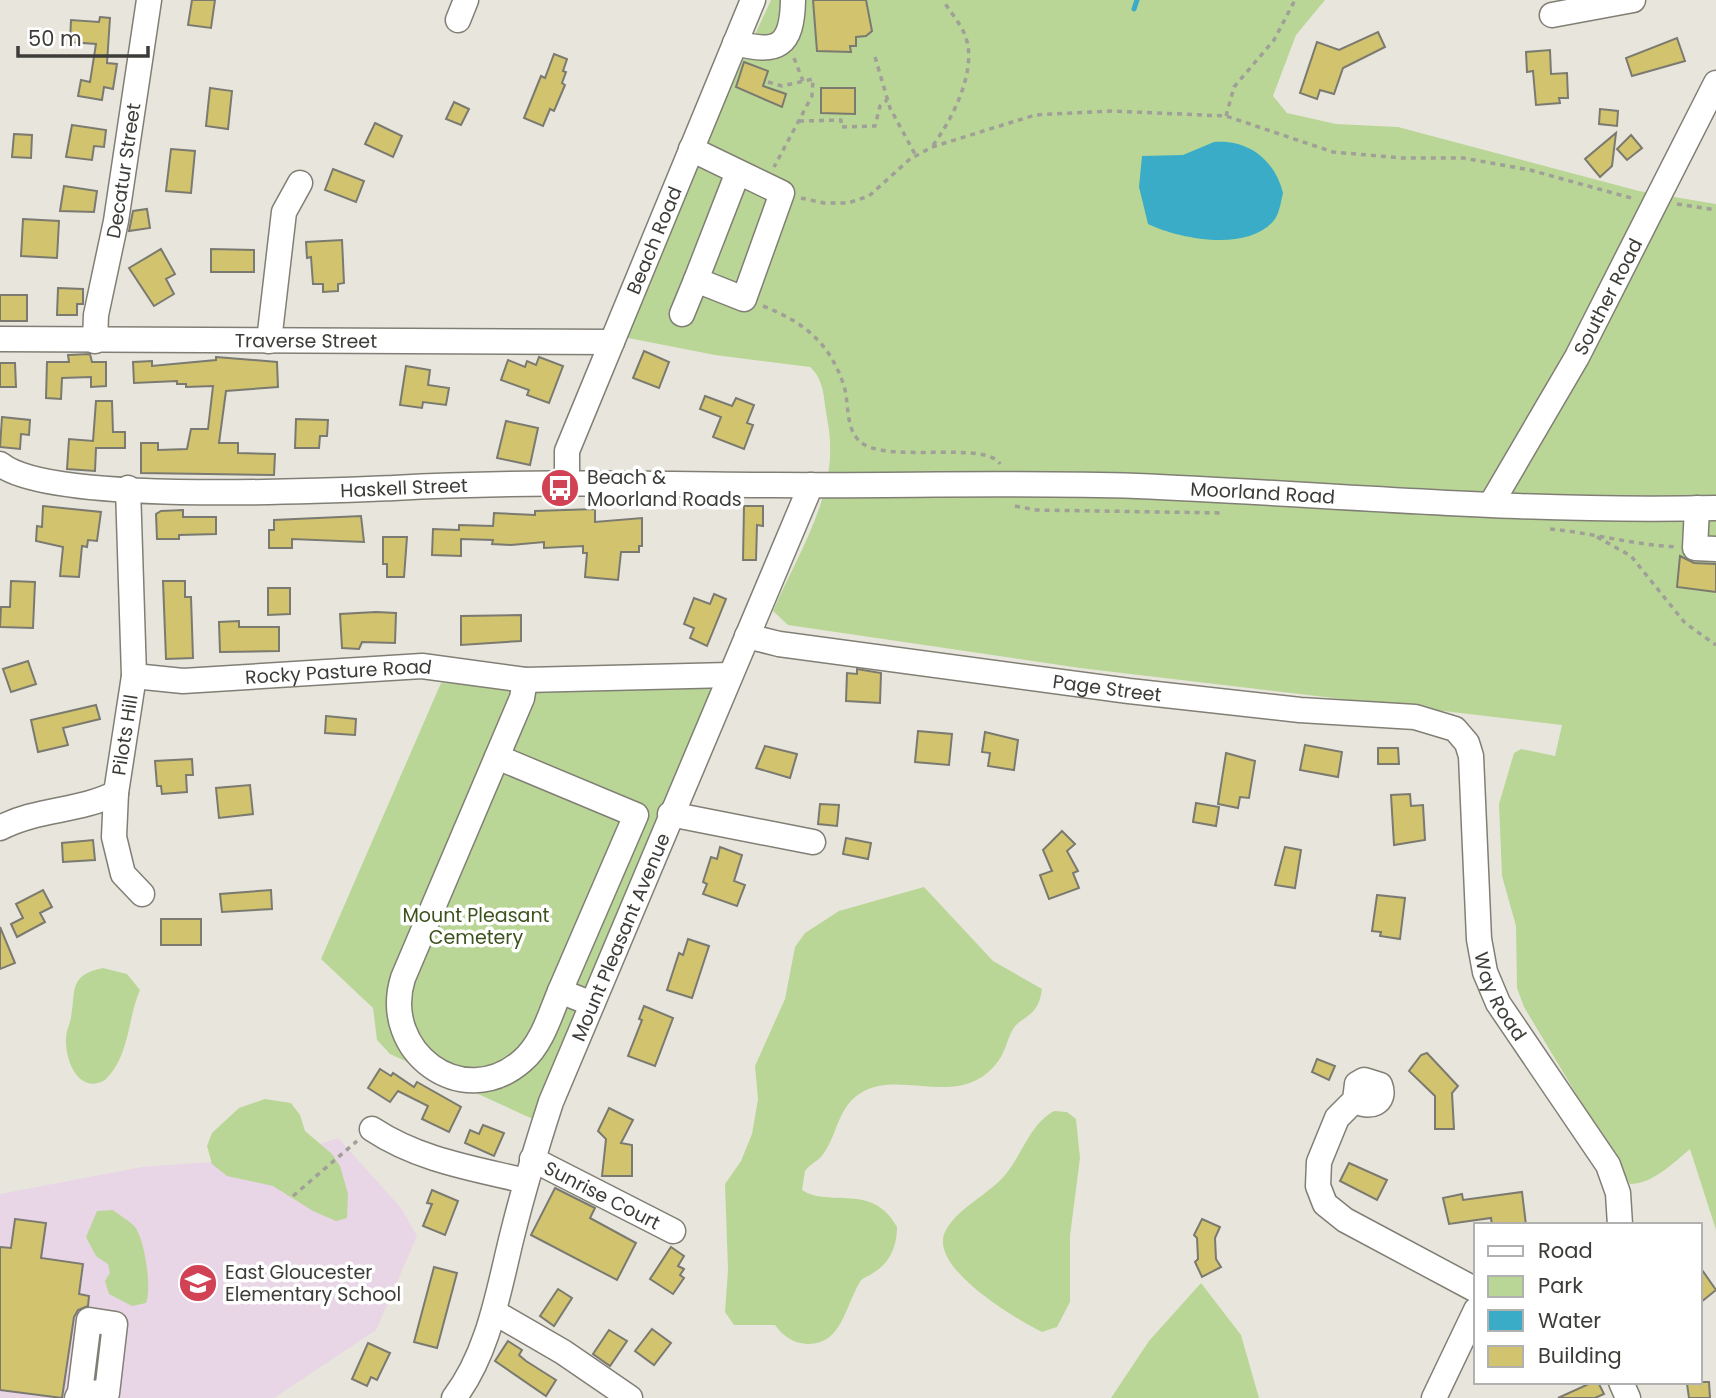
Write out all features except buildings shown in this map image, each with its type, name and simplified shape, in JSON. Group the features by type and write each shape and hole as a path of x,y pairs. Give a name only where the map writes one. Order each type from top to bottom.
{"street":[{"name":"Decatur Street","path":"95,341 99,292 116,221 149,0"},
{"name":"Beach Road","path":"567,484 567,451 753,0"},
{"path":"735,43 761,50 778,47 788,32 793,0"},
{"path":"1552,15 1633,0"},
{"name":"Souther Road","path":"1491,504 1577,357 1716,83"},
{"path":"691,149 773,189 744,299 696,280"},
{"path":"682,314 738,172"},
{"path":"269,341 284,212 300,183"},
{"name":"Traverse Street","path":"0,339 612,342"},
{"name":"Haskell Street","path":"0,464 6,470 43,480 128,488 259,493 567,484 811,485"},
{"name":"Moorland Road","path":"811,485 1132,486 1491,504 1707,508"},
{"name":"Mount Pleasant Avenue","path":"454,1398 472,1368 494,1312 529,1170 551,1102 670,814 811,485"},
{"path":"128,488 134,676"},
{"path":"1707,508 1696,548 1716,549"},
{"name":"Page Street","path":"747,636 779,645 1129,691 1300,710 1415,717 1448,725 1464,738"},
{"name":"Rocky Pasture Road","path":"134,676 183,681 422,666 525,680 730,675"},
{"name":"Pilots Hill","path":"134,676 116,793 114,837 123,874 142,894"},
{"path":"497,757 636,815 560,991 530,1053 511,1069 487,1078 456,1078 432,1068 414,1051 400,1022 399,997 403,978 522,698 525,680"},
{"name":"Way Road","path":"1464,738 1471,756 1479,939 1485,972 1498,1003 1608,1165 1618,1194 1620,1223"},
{"name":"Pilots Hill","path":"0,828 24,816 101,801 116,793"},
{"path":"670,814 813,842"},
{"path":"560,991 592,1004"},
{"path":"1355,1100 1337,1118 1324,1144 1317,1175 1325,1204 1345,1220 1474,1289"},
{"name":"Sunrise Court","path":"372,1129 394,1144 432,1159 529,1170 673,1231"},
{"path":"494,1312 563,1352 630,1398"},
{"path":"1434,1398 1474,1314"}],"path":[{"path":"932,147 947,124 961,89 968,54 966,37 943,0"},
{"path":"1226,116 1234,87 1274,40 1295,0"},
{"path":"875,57 887,100 916,156"},
{"path":"793,58 803,81"},
{"path":"768,82 782,86 813,79 814,86 773,189 824,203 848,203 869,196 916,156 932,147 1046,114 1111,111 1226,116 1333,152 1402,158 1463,158 1530,170 1654,202 1716,210"},
{"path":"799,121 841,120 841,127 875,126 880,106 887,100"},
{"path":"1589,533 1631,556 1685,623 1716,645"},
{"path":"293,1196 372,1129"}],"shaded area":[{"name":"East Gloucester Elementary School","path":"338,1138 401,1208 417,1236 376,1330 274,1398 0,1398 0,1194 142,1167 253,1159 299,1151"}],"green space":[{"path":"771,0 1325,0 1296,35 1273,96 1287,113 1336,124 1398,127 1639,191 1716,204 1716,1230 1690,1149 1655,1177 1630,1184 1524,1007 1517,988 1516,926 1502,876 1499,804 1514,753 1521,749 1555,756 1562,725 1080,668 788,625 773,611 811,530 825,487 830,439 823,390 817,375 810,367 715,355 623,337 707,137"},
{"name":"Mount Pleasant Cemetery","path":"441,683 526,687 714,684 535,1120 390,1054 377,1040 373,1008 321,959"},
{"path":"924,887 993,961 1042,989 1037,1006 1015,1026 999,1060 985,1075 951,1087 897,1084 880,1086 855,1097 843,1113 821,1157 805,1171 802,1190 825,1197 864,1200 887,1213 897,1227 896,1241 888,1259 879,1269 861,1280 835,1331 819,1343 807,1344 789,1338 775,1325 734,1325 725,1312 728,1270 725,1184 741,1161 752,1134 758,1099 755,1066 785,999 795,947 805,933 839,911"},
{"path":"103,968 127,974 140,990 119,1060 105,1080 88,1083 75,1073 71,1066 66,1036 76,985 84,975"},
{"path":"265,1099 291,1103 300,1115 305,1131 332,1154 340,1166 348,1194 347,1218 336,1221 313,1211 273,1186 227,1176 212,1164 207,1146 212,1133 239,1108"},
{"path":"1054,1111 1067,1112 1076,1119 1080,1158 1070,1236 1070,1302 1057,1327 1042,1332 976,1290 948,1259 943,1244 946,1230 952,1222 1005,1175 1032,1132"},
{"path":"113,1210 139,1233 148,1276 146,1303 132,1306 109,1294 105,1281 110,1273 108,1264 96,1256 86,1237 97,1211"},
{"path":"1201,1283 1241,1335 1259,1398 1111,1398 1149,1341"}],"water":[{"path":"1214,142 1249,148 1267,162 1283,193 1275,219 1264,230 1249,236 1214,240 1177,234 1148,224 1139,187 1142,156 1183,155"}],"waterway":[{"path":"1134,9 1137,0"}],"place":[{"name":"Beach & Moorland Roads","path":"560,488"},
{"name":"East Gloucester Elementary School","path":"198,1283"}]}
